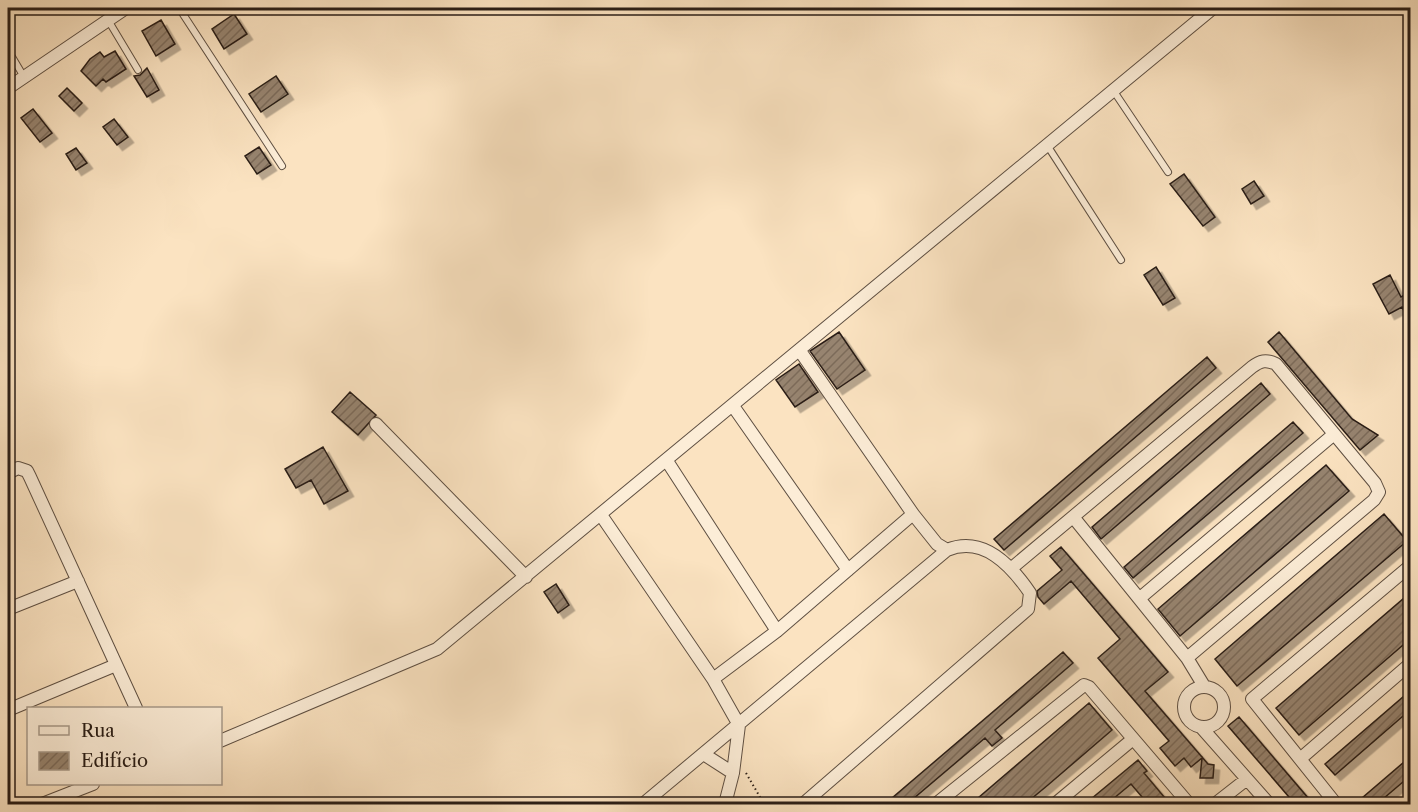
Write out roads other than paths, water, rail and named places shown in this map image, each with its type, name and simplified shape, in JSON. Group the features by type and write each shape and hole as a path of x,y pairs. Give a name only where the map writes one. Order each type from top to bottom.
{"street":[{"path":"8,88 126,8"},
{"path":"222,740 437,649 1213,8"},
{"path":"800,351 913,514 937,544 947,550"},
{"path":"1013,567 1252,367 1264,360 1276,364 1333,435 1376,483 1377,495 1187,658"},
{"path":"733,406 848,570"},
{"path":"376,424 526,577"},
{"path":"1140,598 1333,435"},
{"path":"667,461 777,631"},
{"path":"8,472 18,468 27,471 136,707"},
{"path":"713,679 777,631 913,514"},
{"path":"601,515 713,679 740,725 734,773 725,804"},
{"path":"1074,518 1187,658 1204,687"},
{"path":"643,804 947,550 960,545 976,545 1013,567 1030,593 1028,609 803,804"},
{"path":"1336,804 1253,703 1253,697 1410,566"},
{"path":"8,609 78,581"},
{"path":"1300,759 1410,663"},
{"path":"8,710 116,665"},
{"path":"936,804 1080,685 1089,687 1189,804"},
{"path":"1201,727 1214,724 1223,715 1225,708 1221,695 1217,691 1204,687 1192,691 1184,709 1190,721 1201,727 1269,804"},
{"path":"1055,804 1133,739"},
{"path":"705,754 734,773"},
{"path":"1215,804 1247,779"},
{"path":"42,804 88,785"}],"lane":[{"path":"179,8 282,166"},
{"path":"108,20 138,70"},
{"path":"8,50 24,77"},
{"path":"1113,90 1168,172"},
{"path":"1047,145 1121,260"}]}
